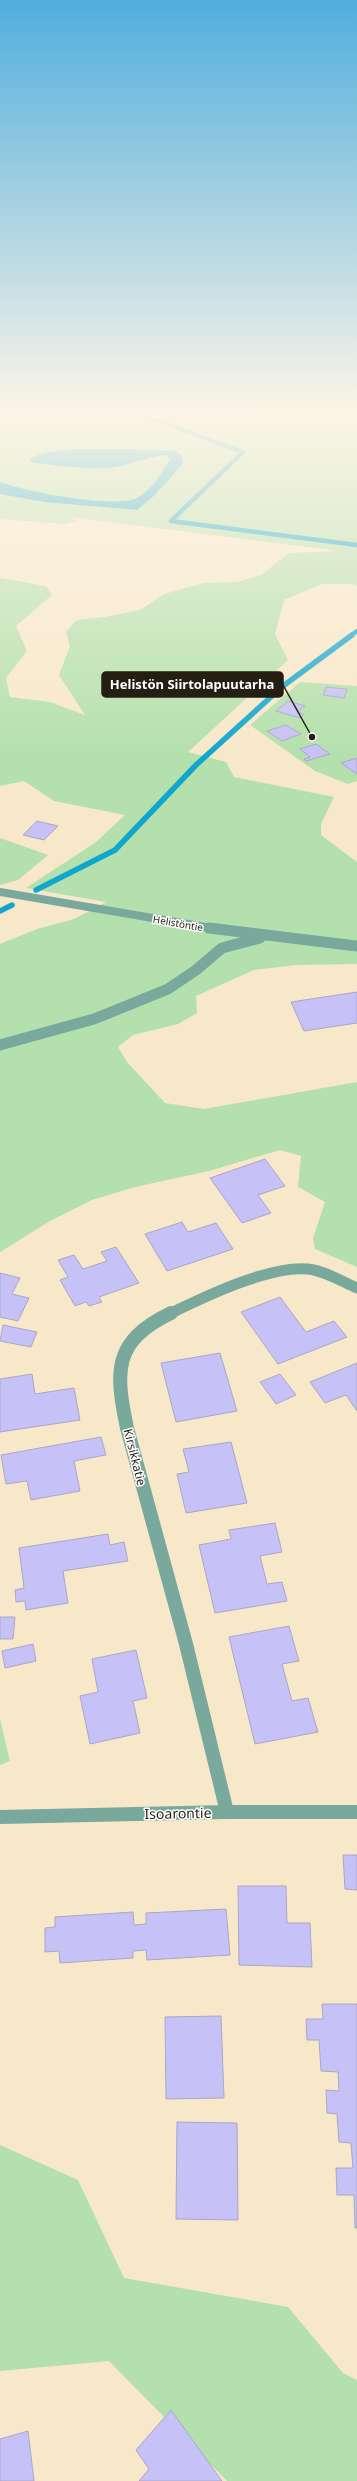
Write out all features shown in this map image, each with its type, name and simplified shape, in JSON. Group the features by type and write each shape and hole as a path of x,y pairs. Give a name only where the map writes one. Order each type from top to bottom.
{"street":[{"name":"Helistöntie","path":"0,892 265,936 357,946"},
{"path":"0,1045 94,1019 168,989 196,970 222,948 265,936"},
{"name":"Kirsikkatie","path":"227,1812 218,1783 202,1706 152,1527 126,1419 121,1373 125,1351 137,1334 170,1314 243,1282 279,1271 310,1269 357,1288"},
{"name":"Isoarontie","path":"0,1817 227,1812 357,1812"}],"green space":[{"path":"156,528 357,528 357,586 353,584 322,584 284,600 275,634 288,660 188,752 226,762 234,777 334,797 321,824 321,835 357,862 357,964 296,965 254,970 196,996 197,1013 178,1024 133,1035 118,1047 127,1062 165,1103 204,1109 357,1082 357,1267 315,1249 313,1238 325,1202 298,1187 301,1156 280,1150 209,1171 135,1187 92,1200 50,1221 0,1252 0,944 37,929 74,919 106,902 26,888 96,842 125,815 54,801 24,781 0,786 0,578 46,586 52,595 16,626 27,651 6,678 10,697 50,702 85,715 59,675 70,646 66,632 77,620 105,617 140,610 164,594 204,583 237,582 261,575 289,553 338,551"},
{"path":"300,682 357,686 357,781 348,784 315,771 250,725"},
{"path":"0,838 48,855 18,880 0,885"},
{"path":"0,1719 10,1761 0,1765"},
{"path":"0,2145 78,2180 124,2278 288,2307 343,2373 357,2380 357,2481 227,2481 109,2361 0,2371"}],"building":[{"path":"326,687 347,689 344,698 323,695"},
{"path":"288,701 305,706 297,712 304,714 300,718 276,711"},
{"path":"286,725 301,734 282,741 267,731"},
{"path":"316,744 330,754 306,761 304,759 310,757 300,749"},
{"path":"357,758 357,774 341,763"},
{"path":"37,821 58,826 44,840 23,835"},
{"path":"357,992 357,1023 304,1031 291,1002"},
{"path":"265,1159 285,1186 258,1195 271,1213 242,1223 210,1178"},
{"path":"182,1222 188,1232 216,1223 233,1249 167,1271 145,1234"},
{"path":"116,1247 139,1283 99,1297 102,1302 89,1306 86,1302 75,1306 60,1280 68,1277 58,1260 74,1255 83,1269 107,1261 101,1252"},
{"path":"0,1273 20,1278 12,1294 29,1298 18,1321 0,1317"},
{"path":"280,1297 306,1332 334,1321 347,1337 278,1364 241,1312"},
{"path":"3,1325 37,1332 31,1347 0,1341"},
{"path":"220,1353 237,1411 176,1422 161,1363"},
{"path":"357,1363 357,1411 346,1395 325,1403 310,1382"},
{"path":"32,1374 35,1394 74,1388 80,1420 0,1432 0,1379"},
{"path":"280,1374 296,1395 276,1404 260,1382"},
{"path":"101,1437 106,1455 74,1461 80,1491 31,1500 27,1481 6,1484 1,1455"},
{"path":"231,1442 247,1503 186,1513 177,1474 189,1472 183,1449"},
{"path":"275,1523 282,1552 260,1556 267,1584 282,1582 287,1601 215,1613 199,1545 231,1539 229,1530"},
{"path":"108,1534 110,1545 124,1542 128,1561 63,1571 68,1603 26,1610 25,1601 16,1602 15,1590 24,1588 19,1548"},
{"path":"0,1617 15,1617 13,1639 0,1639"},
{"path":"289,1626 299,1661 282,1664 292,1701 308,1698 318,1732 255,1744 229,1637"},
{"path":"33,1644 36,1661 5,1668 2,1651"},
{"path":"136,1650 147,1698 133,1701 140,1733 90,1744 80,1696 98,1692 92,1659"},
{"path":"343,1855 357,1855 357,1890 345,1889"},
{"path":"238,1886 286,1886 287,1923 310,1923 312,1967 239,1965"},
{"path":"226,1909 230,1955 147,1960 146,1950 133,1951 133,1958 60,1963 59,1951 45,1952 45,1928 55,1927 55,1917 133,1912 134,1925 146,1924 146,1913"},
{"path":"322,2004 357,2004 357,2228 355,2228 354,2195 337,2195 336,2168 353,2168 351,2143 339,2142 337,2114 327,2113 326,2090 339,2091 338,2072 321,2071 319,2040 307,2040 306,2019 323,2019"},
{"path":"221,2016 224,2098 166,2099 165,2017"},
{"path":"177,2122 237,2123 238,2220 176,2219"},
{"path":"171,2410 222,2481 139,2481 149,2469 136,2450"},
{"path":"28,2431 34,2481 0,2481 0,2439"}],"waterway":[{"path":"224,528 357,545"},
{"path":"350,636 357,631"},
{"path":"36,890 115,850 196,765 283,686 352,635"},
{"path":"0,911 12,905"}],"place":[{"name":"Helistön Siirtolapuutarha","path":"312,737"}]}
